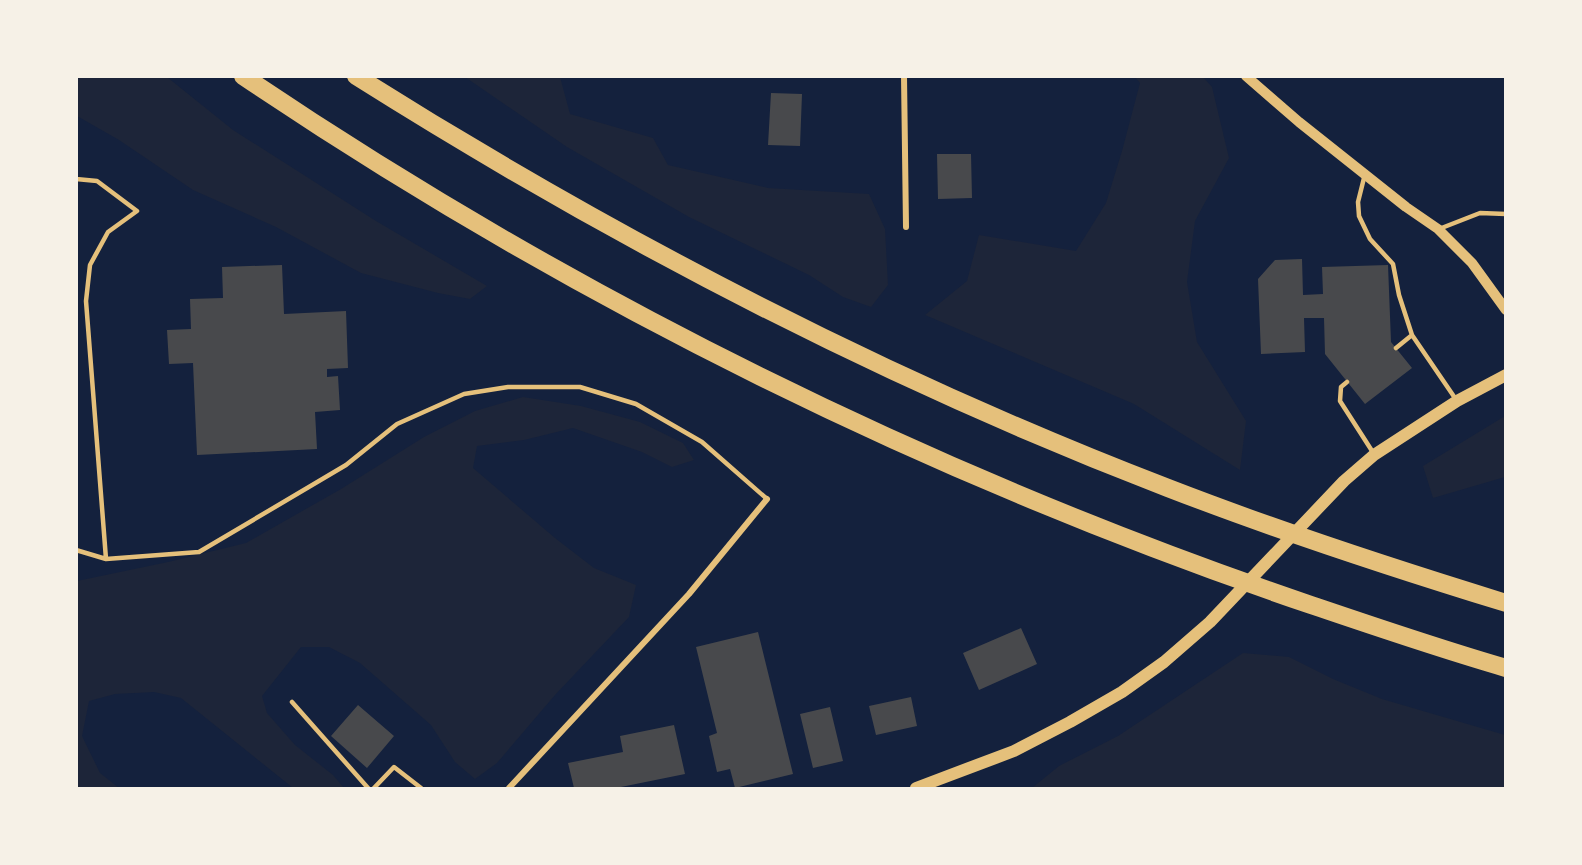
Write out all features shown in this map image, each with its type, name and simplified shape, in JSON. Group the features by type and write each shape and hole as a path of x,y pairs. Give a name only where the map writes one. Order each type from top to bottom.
{"highway":[{"path":"243,76 383,167 484,228 707,350 818,405 927,455 1124,537 1246,583 1506,668"},
{"path":"356,76 526,180 736,295 845,349 1065,447 1167,488 1290,533 1506,603"}],"main road":[{"path":"916,789 1014,751 1122,692 1164,662 1210,622 1344,481 1374,454 1457,401 1506,375"}],"street":[{"path":"904,76 906,227"},
{"path":"1246,76 1299,122 1438,229 1472,263 1506,310"},
{"path":"509,789 689,594 767,499"}],"lane":[{"path":"1365,174 1358,202 1359,216 1370,239 1393,264 1399,295 1412,335 1457,401"},
{"path":"76,179 97,181 137,211 108,232 90,265 86,301 106,558"},
{"path":"1438,229 1480,213 1506,214"},
{"path":"1396,348 1412,335"},
{"path":"1347,382 1341,387 1340,402 1374,454"},
{"path":"76,550 106,558 199,552 346,465 397,424 464,394 508,387 580,387 636,404 702,442 767,499"},
{"path":"292,702 368,789"},
{"path":"374,789 394,766 421,789"}],"shaded area":[{"path":"76,77 167,77 233,130 376,221 487,286 470,299 361,273 276,227 193,190 119,140 77,116"},
{"path":"465,77 560,77 570,114 653,138 668,165 768,188 869,194 885,229 888,285 871,307 843,297 809,275 689,217 567,147"},
{"path":"1135,77 1203,77 1212,87 1229,158 1195,221 1187,282 1197,342 1246,421 1240,470 1134,404 925,315 967,281 979,235 1076,251 1106,203 1140,83"},
{"path":"523,397 581,406 640,422 683,443 694,460 672,467 642,452 573,428 524,440 477,446 473,468 594,568 636,585 629,617 555,695 497,763 475,779 455,762 431,725 360,663 329,647 301,647 262,696 267,713 295,745 333,775 344,788 293,788 181,698 154,692 115,694 89,701 82,736 100,773 119,788 77,788 77,581 246,543 341,489 424,437 475,411"},
{"path":"1505,416 1505,477 1433,498 1423,466"},
{"path":"1243,653 1289,657 1333,679 1382,699 1505,735 1505,788 1032,788 1059,766 1118,736"}],"building":[{"path":"771,93 802,94 800,146 768,145"},
{"path":"937,154 971,154 972,198 938,199"},
{"path":"1302,259 1303,295 1323,294 1322,267 1388,265 1391,342 1412,368 1365,404 1325,354 1324,318 1304,318 1305,352 1261,354 1258,279 1275,260"},
{"path":"282,265 284,314 346,311 348,368 327,369 327,377 338,376 340,410 315,412 317,449 197,455 193,363 169,364 167,330 191,329 190,299 223,298 222,267"},
{"path":"1021,628 1037,664 979,690 963,653"},
{"path":"758,632 793,774 735,788 730,769 717,772 709,736 717,733 696,647"},
{"path":"911,697 917,726 876,735 869,706"},
{"path":"358,705 394,736 367,768 331,736"},
{"path":"830,707 843,761 813,768 800,714"},
{"path":"674,725 685,774 616,788 574,788 568,763 623,752 620,736"}]}
